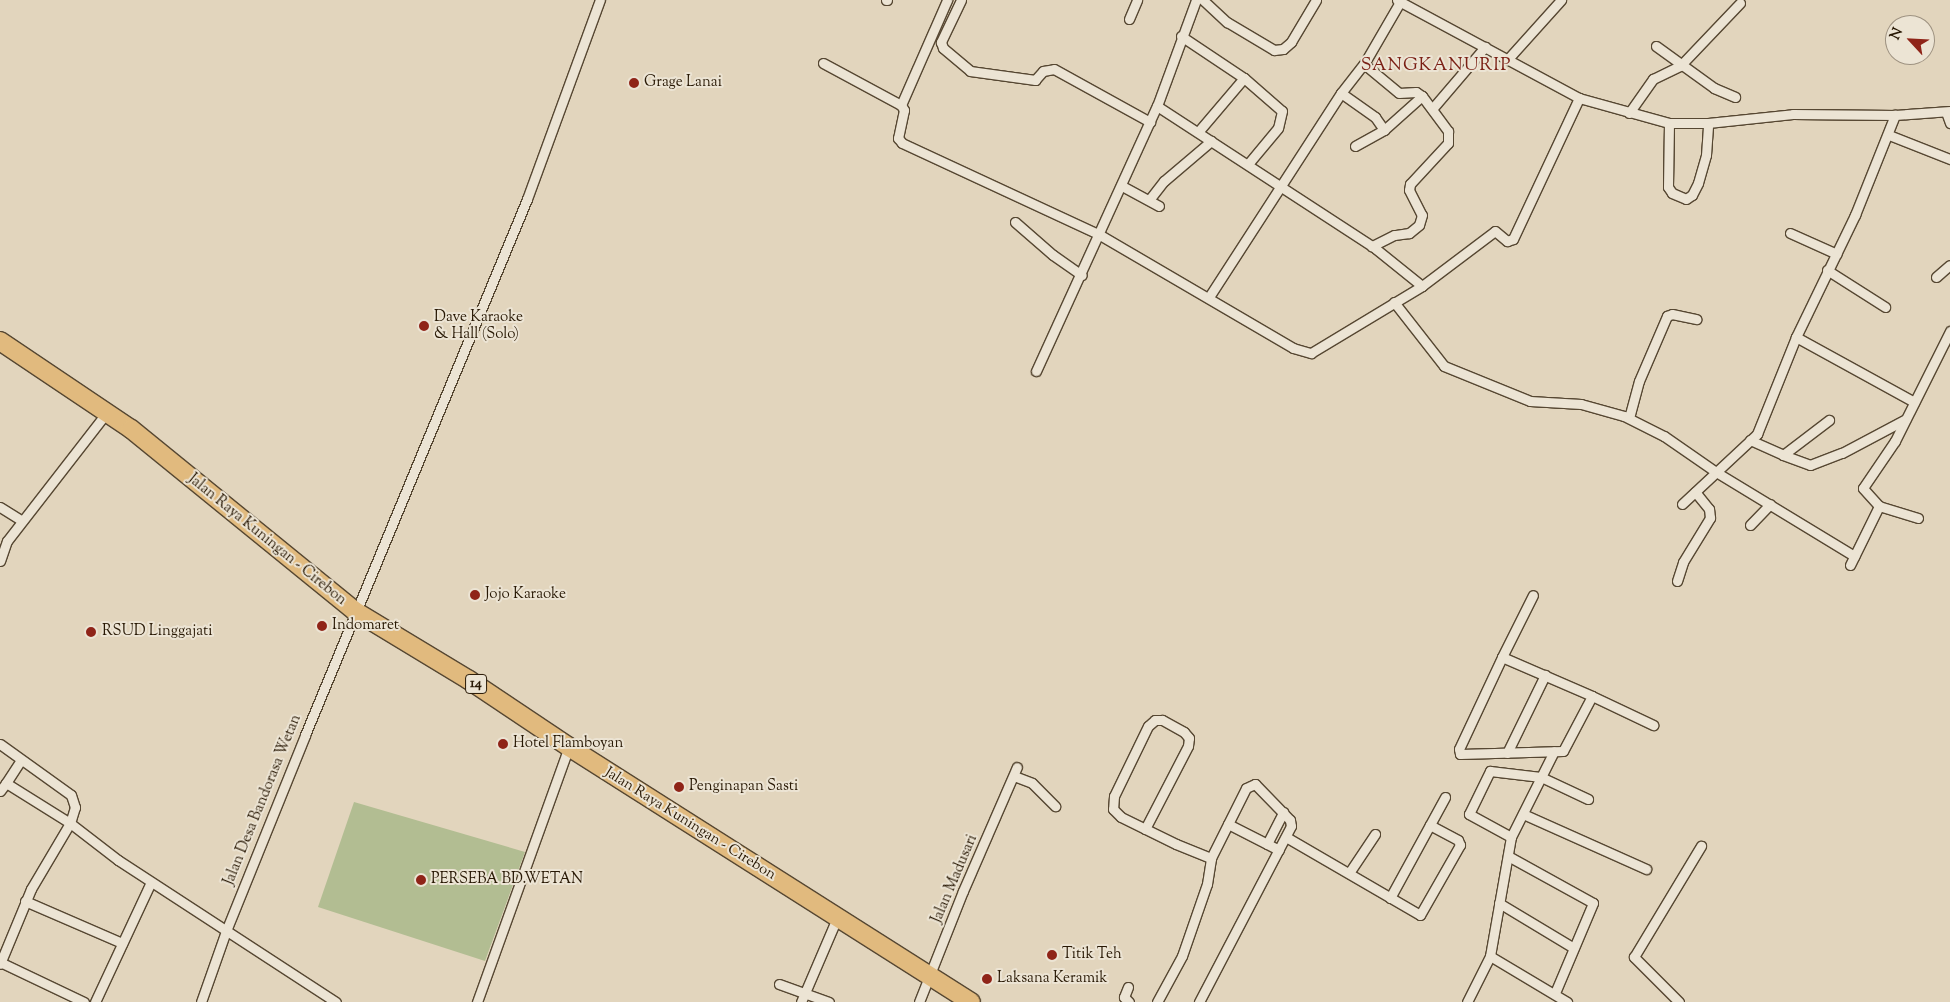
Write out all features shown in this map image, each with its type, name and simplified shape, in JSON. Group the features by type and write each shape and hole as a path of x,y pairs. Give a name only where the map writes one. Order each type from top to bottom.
{"highway":[{"name":"Jalan Raya Kuningan - Cirebon","path":"0,341 107,412 355,611 469,680 569,747 971,1002"}],"street":[{"name":"Jalan Desa Bandorasa Wetan","path":"201,1002 226,931 355,611 527,199 600,0"},
{"path":"901,105 947,0"},
{"path":"961,0 944,31 941,42 944,48 970,71 1035,80 1043,71 1054,69 1150,122"},
{"path":"1129,19 1137,0"},
{"path":"1036,371 1082,275 1157,106 1181,36 1196,0"},
{"path":"1203,0 1227,22 1274,50 1283,49 1291,42 1316,0"},
{"path":"1507,60 1561,0"},
{"path":"1209,297 1341,93 1364,64 1399,1 1579,98 1669,123 1708,122 1792,114 1895,115 1948,111 1950,123"},
{"path":"1629,113 1654,79 1680,66 1740,4"},
{"path":"1181,36 1244,78 1282,111 1283,118 1248,164"},
{"path":"1656,46 1680,66 1714,88 1735,97"},
{"path":"1432,109 1485,47"},
{"path":"823,64 901,105 904,110 898,138 902,143 1100,235 1209,297 1293,348 1311,353 1422,286 1494,231 1507,241 1513,239 1579,98"},
{"path":"1364,64 1399,93 1416,92 1422,96 1448,131 1448,143 1410,184 1409,190 1422,220 1409,233 1394,235 1372,246"},
{"path":"1198,132 1244,78"},
{"path":"1341,93 1375,117 1384,130"},
{"path":"1355,146 1384,130 1422,96"},
{"path":"1157,106 1372,246 1422,286"},
{"path":"1682,504 1757,434 1796,337 1827,270 1837,254 1895,115"},
{"path":"1669,123 1668,187 1672,193 1686,199 1692,195 1698,184 1706,155 1708,122"},
{"path":"1888,135 1950,159"},
{"path":"1148,200 1164,181 1211,141"},
{"path":"1122,186 1159,206"},
{"path":"1015,222 1053,255 1082,275"},
{"path":"1790,233 1837,254"},
{"path":"1936,277 1950,265"},
{"path":"1827,270 1885,307"},
{"path":"1394,302 1444,366 1530,401 1581,404 1629,418 1669,439 1716,472 1854,556"},
{"path":"1629,418 1639,381 1667,316 1672,314 1696,319"},
{"path":"1918,518 1879,506 1863,488 1907,419 1950,331"},
{"path":"1796,337 1914,402"},
{"path":"0,559 7,541 76,456 107,412"},
{"path":"1750,440 1800,464 1816,463 1842,453 1907,419"},
{"path":"1783,455 1829,420"},
{"path":"1677,580 1683,562 1710,518 1709,509 1695,492"},
{"path":"1750,525 1770,504"},
{"path":"1850,565 1879,506"},
{"path":"0,507 22,521"},
{"path":"1533,595 1458,749 1464,757 1554,751 1566,748 1592,696"},
{"path":"1502,657 1653,725"},
{"path":"1507,753 1544,675"},
{"path":"1145,829 1188,746 1189,738 1184,732 1162,720 1155,720 1148,726 1113,804 1115,814 1145,829 1211,858"},
{"path":"0,744 70,795 75,807 70,823 25,901 0,963 84,1002"},
{"path":"477,1002 569,747"},
{"path":"1467,1002 1490,956 1511,837 1554,751"},
{"path":"21,760 3,787 70,823 151,882 336,1002"},
{"name":"Jalan Madusari","path":"919,1002 1017,767"},
{"path":"1511,837 1469,814 1490,771 1541,777 1588,799"},
{"path":"1014,776 1032,783 1055,806"},
{"path":"1158,1002 1182,956 1207,884 1211,858 1250,784 1260,786 1290,820 1286,837 1199,1002"},
{"path":"1390,898 1445,797"},
{"path":"1267,844 1283,812"},
{"path":"1523,814 1646,869"},
{"path":"1228,824 1279,850"},
{"path":"1286,837 1417,915 1424,912 1460,846 1458,840 1430,825"},
{"path":"1349,873 1375,834"},
{"path":"1679,1002 1634,957 1701,846"},
{"path":"1508,856 1593,903 1555,993"},
{"path":"95,1002 151,882"},
{"path":"25,901 122,943"},
{"path":"1499,903 1574,948"},
{"path":"802,998 837,918"},
{"path":"1490,956 1555,993 1567,1002"},
{"path":"779,984 802,998 828,1002"},
{"path":"1128,987 1124,997 1129,1002"}],"green space":[{"name":"PERSEBA BD.WETAN","path":"354,802 525,852 485,961 318,907"}],"place":[{"name":"Grage Lanai","path":"634,83"},
{"name":"Dave Karaoke & Hall (Solo)","path":"424,326"},
{"name":"Jojo Karaoke","path":"475,595"},
{"name":"Indomaret","path":"322,626"},
{"name":"RSUD Linggajati","path":"91,632"},
{"name":"Hotel Flamboyan","path":"503,744"},
{"name":"Penginapan Sasti","path":"679,787"},
{"name":"PERSEBA BD.WETAN","path":"421,880"},
{"name":"Titik Teh","path":"1052,955"},
{"name":"Laksana Keramik","path":"987,979"}],"district":[{"name":"SANGKANURIP","path":"1436,66"}]}
